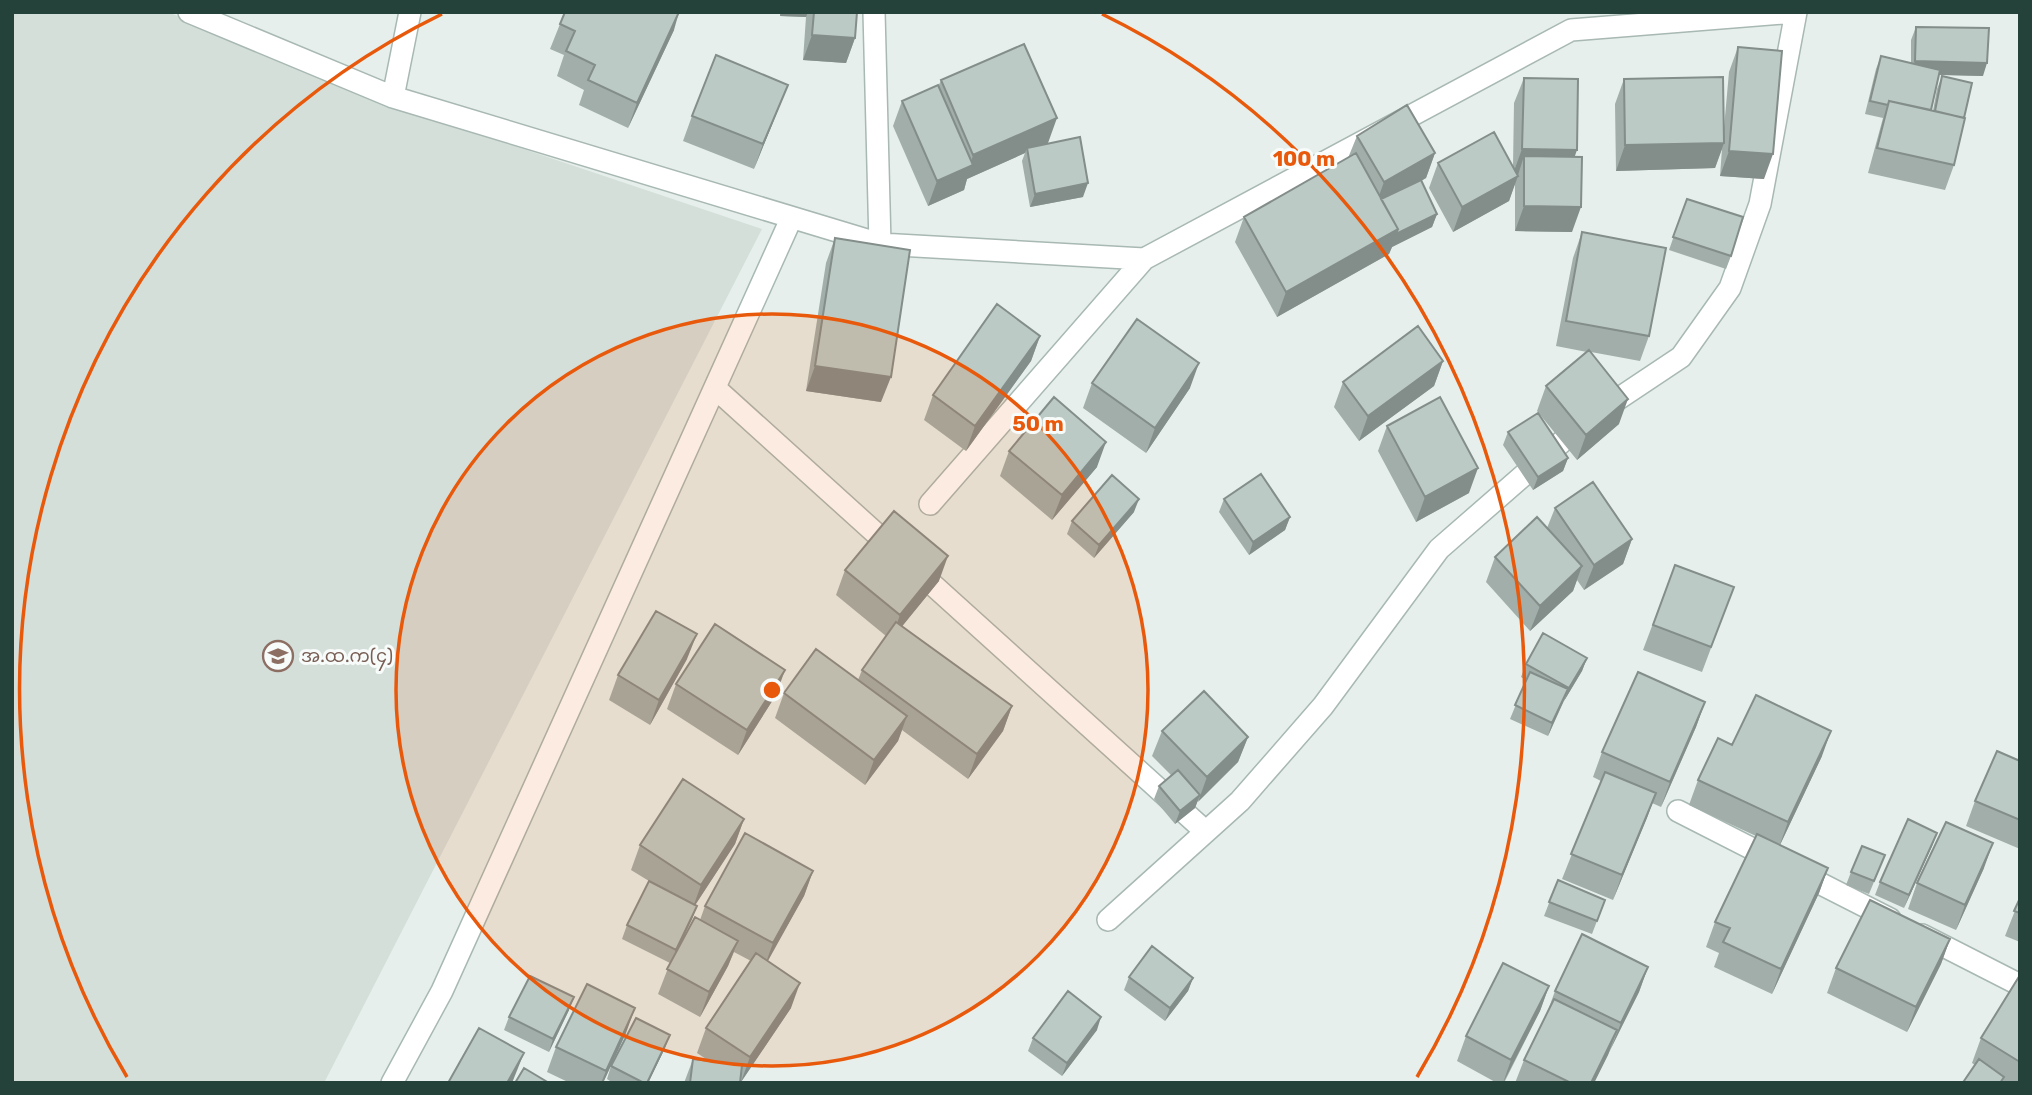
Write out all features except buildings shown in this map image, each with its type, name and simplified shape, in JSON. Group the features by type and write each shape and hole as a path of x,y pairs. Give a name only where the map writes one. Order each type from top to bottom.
{"street":[{"path":"189,12 393,97 880,244 1144,259"},
{"path":"393,97 410,12"},
{"path":"874,12 880,244"},
{"path":"930,503 1144,259 1570,21 1795,12 1760,204 1730,288 1681,357 1588,419 1439,549 1323,706 1240,801 1108,920"},
{"path":"392,1083 442,991 791,219"},
{"path":"715,388 1205,831"},
{"path":"1678,811 2020,985"}],"shaded area":[{"name":"အ.ထ.က(၄)","path":"12,12 168,12 393,105 762,229 324,1083 12,1083"}],"place":[{"name":"အ.ထ.က(၄)","path":"278,656"}]}
